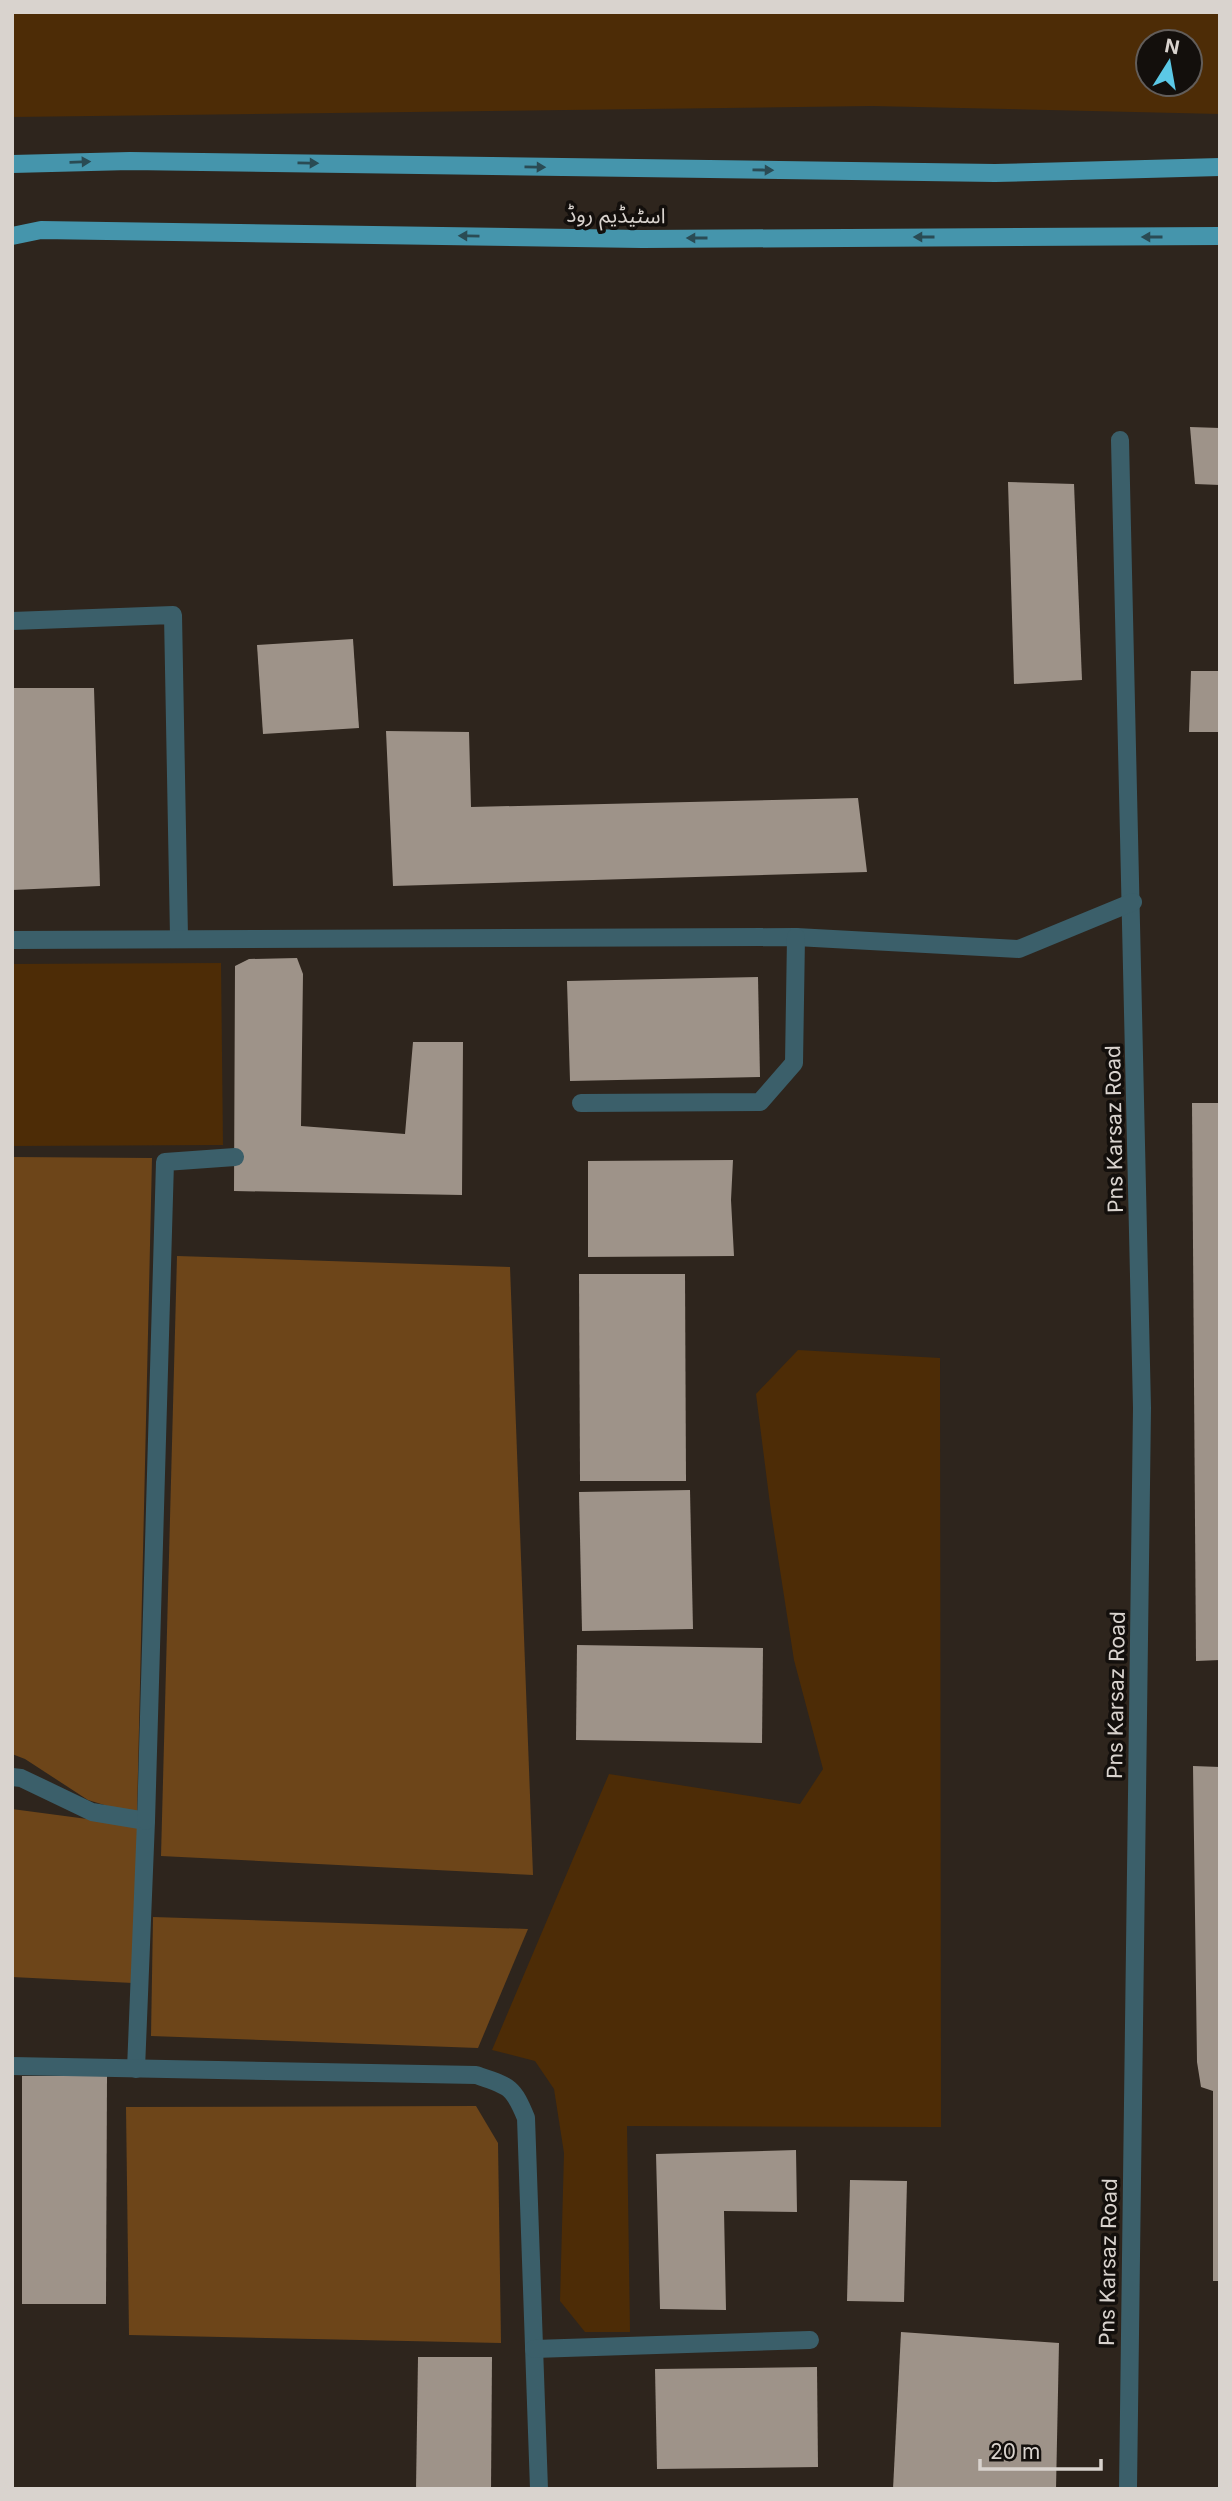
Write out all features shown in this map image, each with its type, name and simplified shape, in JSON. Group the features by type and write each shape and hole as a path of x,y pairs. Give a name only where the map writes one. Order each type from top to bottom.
{"main road":[{"path":"12,164 130,161 995,173 1220,167"},
{"name":"اسٹیڈیم روڈ","path":"12,236 41,230 642,239 1220,236"}],"street":[{"name":"Pns Karsaz Road","path":"1121,440 1142,1408 1128,2489"},
{"path":"12,621 173,615 179,937"},
{"path":"12,940 179,937 796,937 1019,948 1133,902"},
{"path":"581,1103 761,1102 794,1063 796,937"},
{"path":"136,2069 165,1162 235,1157"},
{"path":"12,1777 21,1778 92,1812 146,1821"},
{"path":"12,2066 476,2075 497,2082 516,2094 526,2118 539,2489"},
{"path":"534,2349 810,2340"}],"shaded area":[{"path":"12,12 1220,12 1220,114 872,106 12,117"},
{"path":"221,963 223,1145 12,1146 12,964"},
{"path":"12,1157 152,1158 137,1815 88,1800 25,1759 12,1754"},
{"path":"177,1256 510,1267 533,1875 161,1856"},
{"path":"798,1350 940,1358 941,2127 627,2126 630,2332 585,2332 560,2301 564,2153 554,2089 535,2061 492,2050 609,1774 800,1804 823,1769 794,1660 756,1394"},
{"path":"12,1809 140,1826 133,1983 12,1977"},
{"path":"153,1917 528,1929 478,2048 151,2036"},
{"path":"476,2106 498,2143 501,2343 129,2335 126,2107"}],"building":[{"path":"1190,427 1220,428 1220,485 1195,484"},
{"path":"1008,482 1074,484 1082,680 1014,684"},
{"path":"353,639 359,728 263,734 257,645"},
{"path":"1191,671 1220,671 1220,732 1189,732"},
{"path":"12,688 94,688 100,886 12,890"},
{"path":"386,731 469,732 471,807 858,798 867,872 393,886"},
{"path":"297,958 303,974 301,1126 405,1134 413,1042 463,1042 462,1195 234,1191 235,966 249,959"},
{"path":"758,977 760,1077 570,1081 567,981"},
{"path":"1192,1103 1220,1103 1220,1660 1196,1661"},
{"path":"733,1160 731,1200 734,1256 588,1257 588,1161"},
{"path":"579,1274 685,1274 686,1481 580,1481"},
{"path":"690,1490 693,1629 582,1631 579,1492"},
{"path":"577,1645 763,1648 762,1743 576,1740"},
{"path":"1193,1766 1220,1767 1220,2281 1213,2281 1213,2091 1201,2087 1197,2062"},
{"path":"22,2076 107,2076 106,2304 22,2304"},
{"path":"796,2150 797,2212 724,2211 726,2310 660,2309 656,2154"},
{"path":"850,2180 907,2181 904,2302 847,2301"},
{"path":"901,2332 1059,2343 1056,2489 893,2489"},
{"path":"418,2357 492,2357 491,2489 416,2489"},
{"path":"817,2367 818,2467 657,2469 655,2369"}]}
